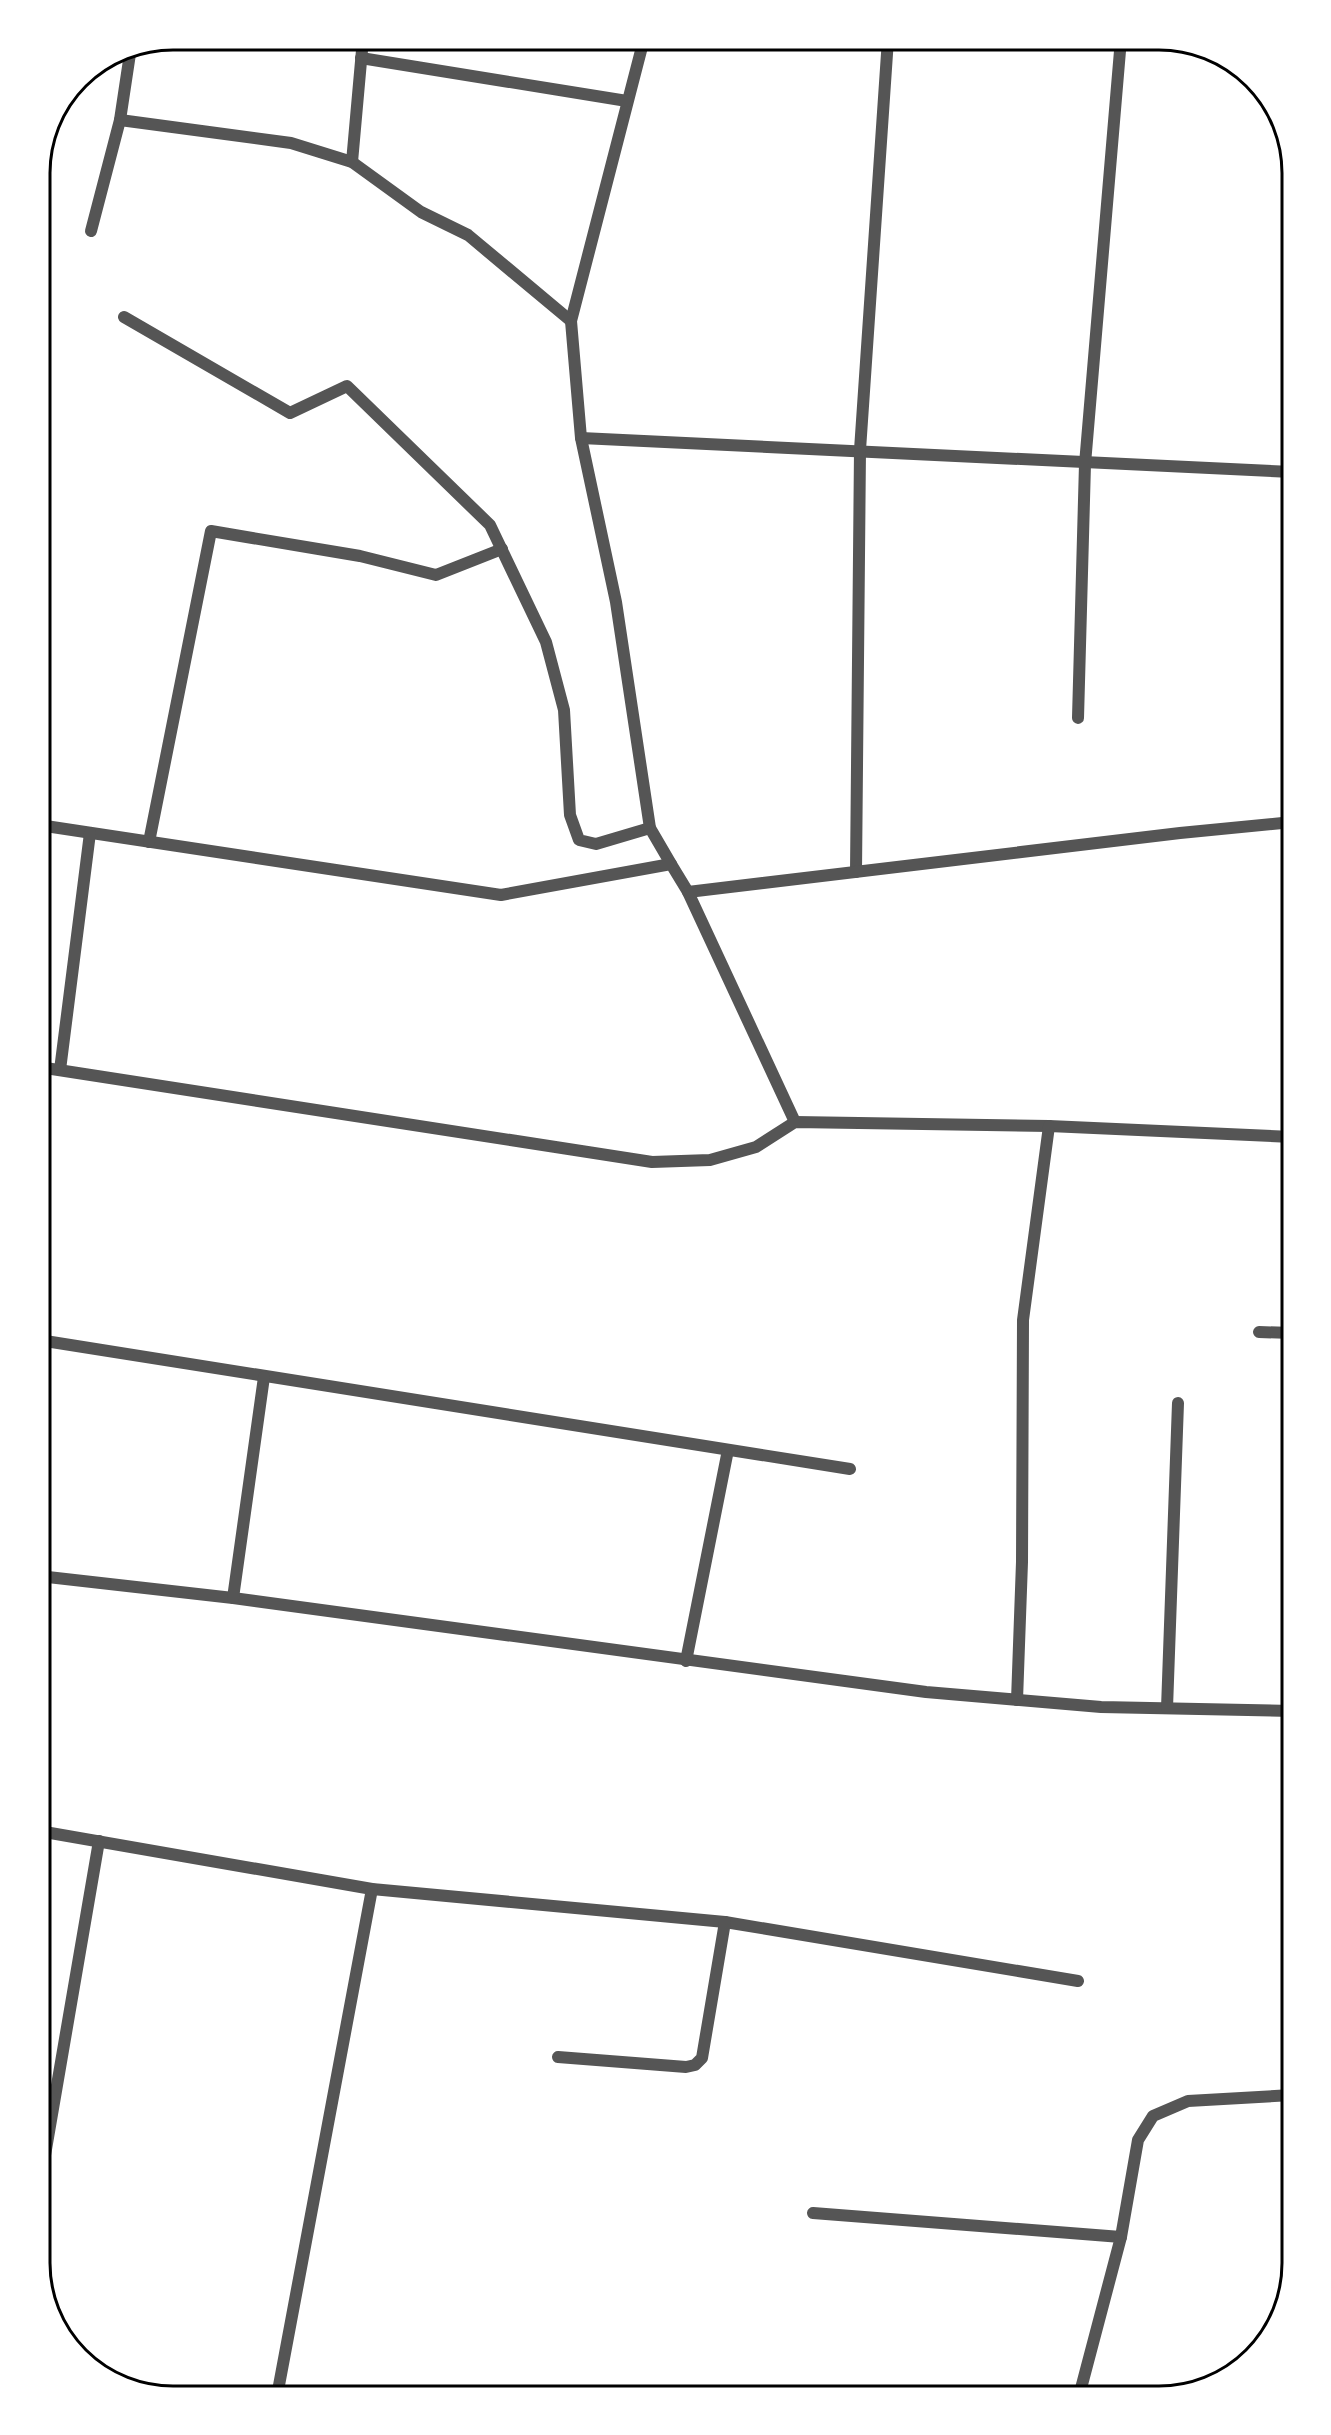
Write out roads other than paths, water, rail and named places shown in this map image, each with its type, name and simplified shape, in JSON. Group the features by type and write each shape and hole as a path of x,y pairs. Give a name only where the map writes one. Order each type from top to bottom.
{"street":[{"path":"352,162 362,50"},
{"path":"641,50 571,321 581,438 616,602 650,828 688,892 795,1122"},
{"path":"856,872 860,450 887,50"},
{"path":"1078,718 1084,464 1120,50"},
{"path":"91,231 120,120 129,58"},
{"path":"361,58 627,101"},
{"path":"120,120 291,143 352,162 421,212 468,235 571,321"},
{"path":"124,317 290,412 347,386 490,525 549,654 564,710 570,815 579,840 596,844 650,828"},
{"path":"581,438 860,450 1084,464 1282,472"},
{"path":"149,842 211,531 360,556 436,575 502,549"},
{"path":"688,892 1180,833 1282,823"},
{"path":"50,827 501,895 671,864"},
{"path":"60,1070 90,833"},
{"path":"50,1069 652,1162 710,1160 756,1147 795,1122 1049,1126 1282,1137"},
{"path":"1017,1701 1022,1562 1023,1320 1049,1126"},
{"path":"1259,1332 1282,1332"},
{"path":"50,1342 850,1469"},
{"path":"233,1598 264,1377"},
{"path":"1167,1708 1178,1403"},
{"path":"686,1661 728,1450"},
{"path":"50,1577 233,1598 926,1692 1017,1701 1282,1711"},
{"path":"50,1833 372,1889 725,1922 1078,1981"},
{"path":"50,2126 99,1841"},
{"path":"279,2385 372,1889"},
{"path":"558,2056 686,2067 695,2065 702,2058 725,1922"},
{"path":"1082,2386 1121,2237 1138,2140 1153,2115 1188,2102 1282,2097"},
{"path":"813,2213 1121,2237"}]}
